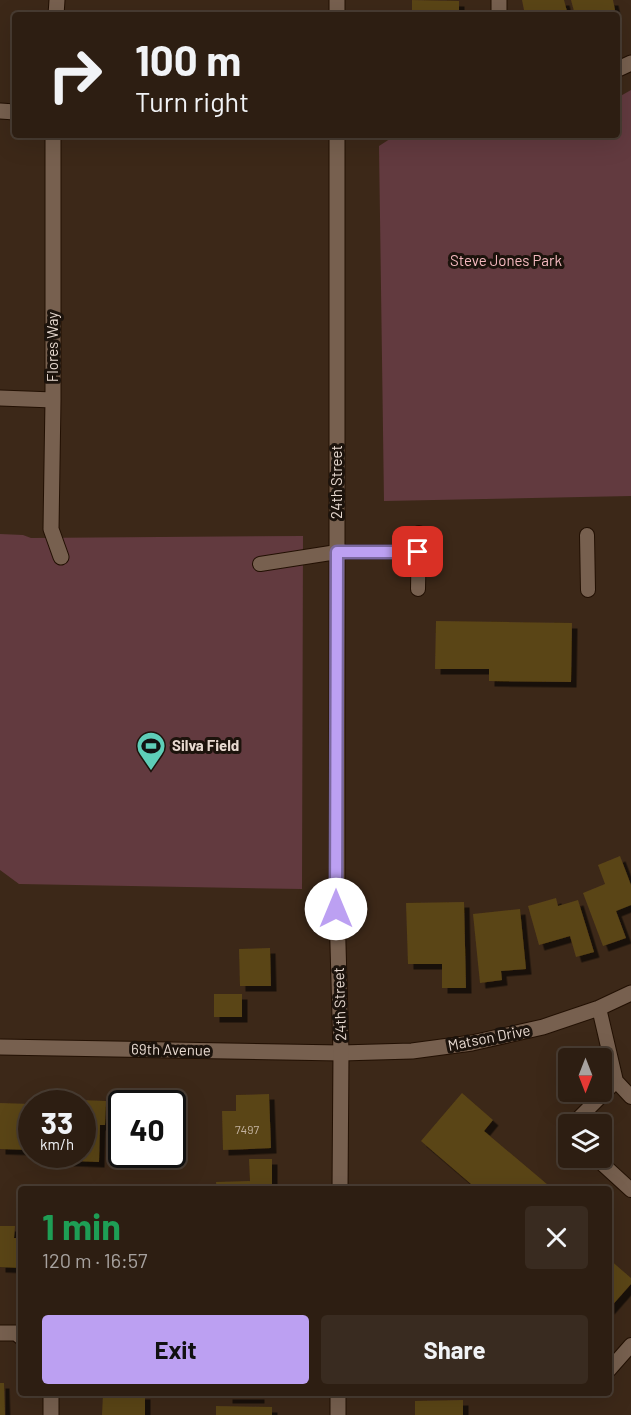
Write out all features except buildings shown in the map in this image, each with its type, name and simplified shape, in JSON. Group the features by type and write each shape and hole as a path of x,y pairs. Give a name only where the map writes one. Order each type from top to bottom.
{"street":[{"name":"Flores Way","path":"53,138 51,529 61,557"},
{"name":"24th Street","path":"337,138 336,909 341,1053 340,1186"},
{"path":"0,398 53,400"},
{"name":"Matson Drive","path":"341,1053 412,1051 472,1043 543,1027 599,1008 631,993"},
{"name":"69th Avenue","path":"0,1047 341,1053"},
{"path":"0,1333 18,1335"},
{"path":"51,1396 51,1415"},
{"path":"338,1396 338,1415"}],"lane":[{"path":"418,589 419,533"},
{"path":"587,535 588,590"},
{"path":"260,564 337,552 418,552"},
{"path":"599,1008 616,1082 631,1097"},
{"path":"583,1114 616,1082"},
{"path":"607,1168 631,1190"},
{"path":"612,1367 631,1345"}],"green space":[{"name":"Steve Jones Park","path":"631,90 631,496 384,501 379,146 391,138 620,138 620,96"},
{"name":"Silva Field","path":"0,534 23,535 31,538 303,536 302,889 19,884 0,870"}],"place":[{"name":"Silva Field","path":"151,772"}],"route":[{"path":"336,909 337,552 418,552"}]}
